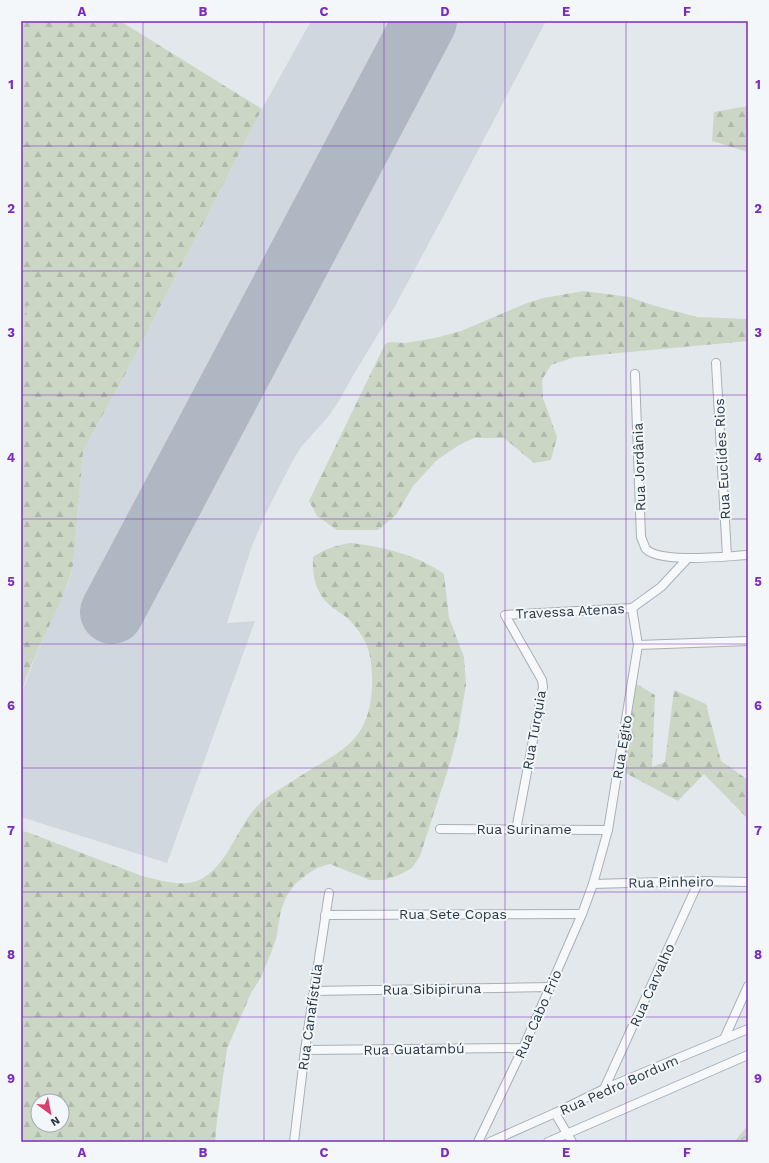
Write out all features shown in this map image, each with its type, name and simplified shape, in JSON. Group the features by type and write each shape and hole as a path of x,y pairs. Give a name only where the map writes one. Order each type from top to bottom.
{"street":[{"name":"Rua Euclídes Rios","path":"716,363 727,556"},
{"name":"Rua Jordânia","path":"635,374 641,537 646,548 656,554 688,558"},
{"path":"688,558 748,555"},
{"name":"Travessa Atenas","path":"505,615 632,608 662,587 688,558"},
{"name":"Rua Egito","path":"593,884 608,830 638,645 632,608"},
{"name":"Rua Turquia","path":"505,615 542,680 543,687 516,830"},
{"path":"638,645 748,641"},
{"name":"Rua Suriname","path":"440,829 608,830"},
{"name":"Rua Pinheiro","path":"593,884 699,881 748,882"},
{"name":"Rua Carvalho","path":"604,1089 699,881"},
{"name":"Rua Cabo Frio","path":"478,1142 523,1048 582,914 593,884"},
{"name":"Rua Canafístula","path":"294,1142 305,1050 329,893"},
{"name":"Rua Sete Copas","path":"325,914 582,914"},
{"path":"724,1039 748,986"},
{"name":"Rua Sibipiruna","path":"314,991 550,987"},
{"name":"Rua Pedro Bordum","path":"490,1142 604,1089 748,1029"},
{"name":"Rua Guatambú","path":"305,1050 523,1048"},
{"name":"Rua Pedro Bordum","path":"548,1142 748,1055"},
{"path":"555,1113 572,1142"}],"shaded area":[{"path":"311,21 546,21 395,306 339,401 328,417 301,447 265,515 252,546 227,623 255,621 167,863 21,817 21,695 33,662 69,581 73,565 83,453 87,443 127,371 262,109"}],"green space":[{"path":"21,21 120,21 262,109 127,371 87,443 83,453 73,565 62,598 26,678 21,695 21,339 30,306 21,305"},
{"path":"748,106 748,152 712,141 714,112"},
{"path":"584,291 629,297 697,317 748,319 748,341 575,357 551,365 542,380 543,398 557,437 551,460 534,463 504,438 474,438 459,445 437,460 413,486 396,515 378,530 337,530 317,516 309,501 385,344 390,342 405,343 435,338 461,331 527,303 543,298"},
{"path":"21,305 30,306 21,339"},
{"path":"351,543 388,550 412,557 434,567 444,574 449,618 464,657 466,685 458,733 450,763 420,856 412,868 399,875 384,880 370,880 330,864 317,868 294,885 286,897 281,910 276,939 271,953 260,979 251,993 227,1049 215,1142 21,1142 21,831 142,876 155,879 177,883 190,883 203,878 214,870 231,847 255,808 266,798 344,748 358,734 368,713 372,690 372,668 370,654 366,643 354,625 327,603 319,591 314,578 313,557 331,548"},
{"path":"635,683 655,695 652,767 665,762 674,690 706,704 721,761 748,780 748,819 704,774 678,801 620,770"},
{"path":"748,1125 748,1142 734,1142"}],"runway":[{"path":"112,612 425,21"}]}
